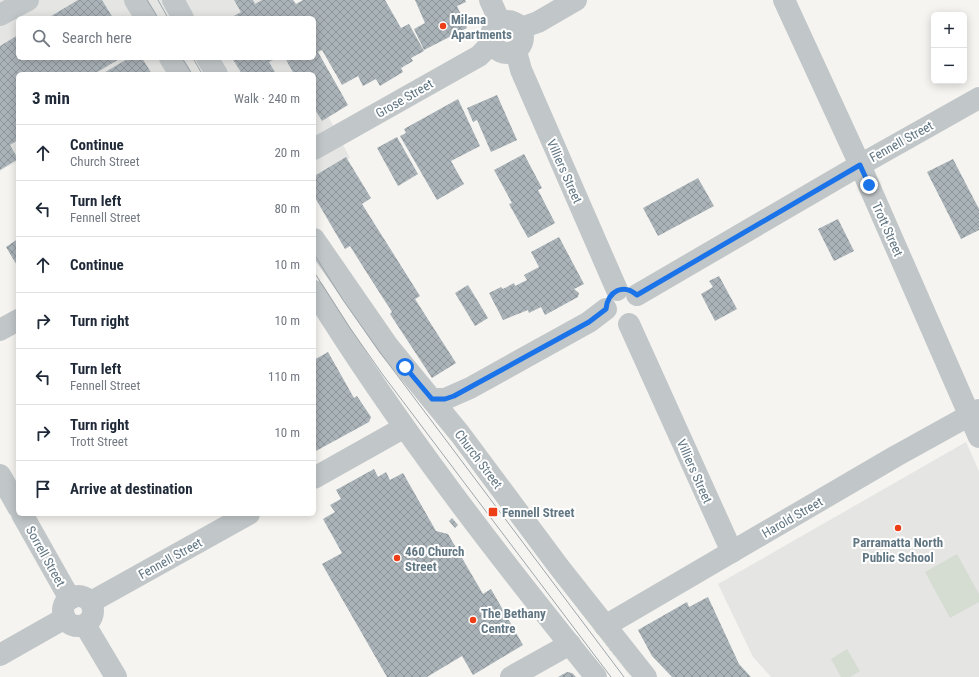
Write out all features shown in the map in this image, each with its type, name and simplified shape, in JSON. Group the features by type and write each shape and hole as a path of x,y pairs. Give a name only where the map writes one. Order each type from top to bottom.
{"street":[{"path":"0,15 28,0"},
{"path":"135,0 145,16"},
{"path":"173,0 183,16"},
{"path":"490,0 500,22"},
{"path":"521,28 538,22 576,0"},
{"name":"Trott Street","path":"784,0 974,412 979,437"},
{"path":"511,21 521,28 523,39 522,44 516,51 506,53 500,52 492,43 492,31 500,22 511,21"},
{"name":"Grose Street","path":"316,148 479,56 492,43"},
{"name":"Villiers Street","path":"516,51 521,70 627,293"},
{"path":"171,60 179,72"},
{"path":"208,60 216,72"},
{"name":"Fennell Street","path":"627,293 979,98"},
{"name":"Church Street","path":"316,242 368,318 646,677"},
{"path":"627,293 640,301 641,312 638,317 629,324 617,323 608,315 606,309 609,296 627,293"},
{"path":"316,294 351,351 403,428 486,541 596,677"},
{"path":"432,399 445,399 454,396 490,378 589,322 606,309"},
{"path":"0,330 16,321"},
{"name":"Villiers Street","path":"629,324 732,552"},
{"name":"Harold Street","path":"605,626 974,412"},
{"path":"316,477 403,428"},
{"path":"0,475 16,503"},
{"name":"Sorrell Street","path":"23,516 75,606"},
{"name":"Fennell Street","path":"0,655 75,606 245,516"},
{"path":"75,606 76,626 85,625 116,677"},
{"path":"511,677 570,644"}],"shaded area":[{"path":"0,0 268,0 276,16 16,16 16,60 299,60 305,72 16,72 16,162 0,171"},
{"path":"316,93 350,158 316,178"},
{"name":"Parramatta North Public School","path":"966,442 979,471 979,677 771,677 753,657 718,584"},
{"path":"957,554 979,594 979,602 950,618 925,572"},
{"path":"554,578 614,649 631,677"},
{"path":"847,649 860,671 850,677 841,677 831,659"}],"building":[{"path":"78,0 102,0 112,16 51,16"},
{"path":"234,0 253,0 255,4 262,0 293,0 296,4 303,0 385,0 401,28 409,24 424,51 411,58 413,61 401,68 403,72 380,86 376,79 363,86 358,76 342,85 322,50 318,52 348,105 322,121 316,111 316,72 293,72 286,60 316,60 316,16 234,16 241,12"},
{"name":"Milana Apartments","path":"415,0 465,0 466,2 457,6 467,28 424,50 414,29 425,23"},
{"path":"16,36 16,60 118,60 97,72 16,72 16,141 10,145 16,156 16,160 0,170 0,46"},
{"path":"126,60 143,60 151,72 105,72"},
{"path":"233,60 273,60 269,62 275,72 241,72"},
{"path":"497,95 517,140 491,152 477,120 473,122 467,108"},
{"path":"458,99 480,146 451,161 464,184 437,200 400,136 406,133 404,129"},
{"path":"397,137 418,174 398,186 377,148"},
{"path":"524,154 542,188 538,190 555,223 528,238 509,204 512,203 494,170"},
{"path":"346,157 371,198 362,204 420,296 415,299 456,363 432,378 390,314 392,312 350,246 345,249 316,199 316,175"},
{"path":"953,159 979,209 979,230 961,239 927,172"},
{"path":"698,178 714,206 658,236 643,208"},
{"path":"838,219 854,251 834,261 818,229"},
{"path":"559,237 584,284 574,289 579,293 578,297 545,315 541,307 529,313 528,310 503,320 489,293 501,287 503,289 514,283 515,286 527,280 524,275 539,267 531,252"},
{"path":"16,240 16,264 6,247"},
{"path":"719,276 737,309 715,321 701,294 713,287 709,281"},
{"path":"468,285 488,318 475,326 455,293"},
{"path":"328,352 354,398 357,396 371,417 369,422 316,451 316,359"},
{"name":"460 Church Street","path":"374,469 378,477 386,472 390,480 403,473 436,531 448,534 483,594 491,589 523,645 473,675 462,656 427,677 387,677 322,564 342,553 323,519 335,512 330,505 341,499 336,490"},
{"path":"452,518 458,525 455,528 449,521"},
{"path":"708,597 739,664 751,677 672,677 652,656 638,630 687,602 689,607"},
{"path":"567,672 572,673 576,677 558,677"}],"tram line":[{"path":"147,0 157,16"},
{"path":"158,0 167,16"},
{"path":"183,60 191,72"},
{"path":"194,60 201,72"},
{"path":"316,257 343,300 379,351 624,677"},
{"path":"316,275 350,328 383,375 611,677"}],"place":[{"name":"Milana Apartments","path":"443,26"},
{"name":"Fennell Street","path":"493,512"},
{"name":"Parramatta North Public School","path":"898,528"},
{"name":"460 Church Street","path":"397,558"},
{"name":"The Bethany Centre","path":"473,620"}],"route":[{"path":"405,367 432,399 440,400 454,396 490,378 589,322 606,309 609,296 617,290 629,290 637,295 860,165 869,185"}]}
